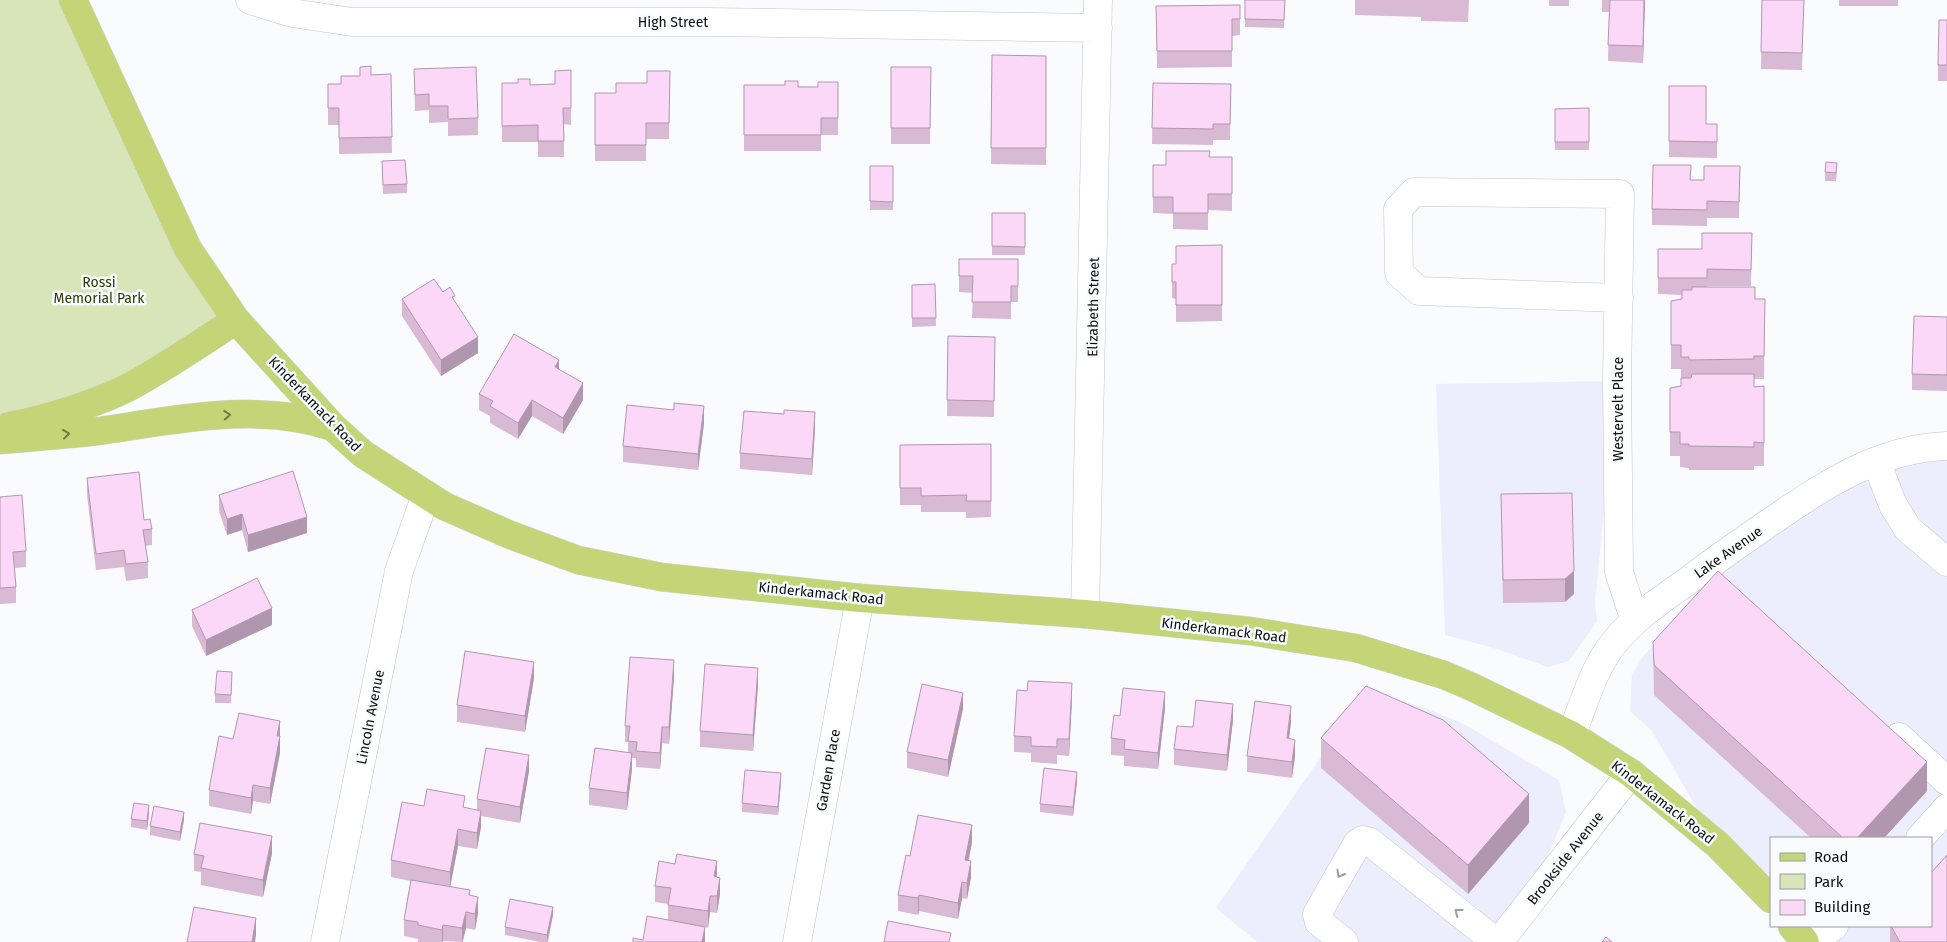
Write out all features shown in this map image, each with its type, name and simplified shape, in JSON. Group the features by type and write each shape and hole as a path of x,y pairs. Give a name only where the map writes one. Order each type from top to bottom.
{"main road":[{"name":"Kinderkamack Road","path":"73,0 188,249 236,320 333,427 363,454 426,495 478,522 578,560 661,576 860,598 1085,614 1250,631 1356,648 1472,687 1571,735 1631,773 1718,845 1770,898"},
{"path":"0,428 70,409 126,388 168,365 236,320"},
{"path":"0,440 104,430 175,419 248,414 293,416 333,427"},
{"path":"1793,927 1805,942"}],"street":[{"name":"High Street","path":"250,0 292,13 352,22 708,11 1098,28"},
{"name":"Elizabeth Street","path":"1085,614 1098,0"},
{"name":"Westervelt Place","path":"1619,298 1419,292 1399,273 1398,209 1414,192 1620,194 1619,298 1617,381 1619,572 1635,621"},
{"name":"Lake Avenue","path":"1571,735 1603,659 1614,643 1635,621 1710,564 1818,488 1876,461 1904,452 1947,446"},
{"path":"1876,461 1892,505 1908,529 1947,562"},
{"name":"Lincoln Avenue","path":"325,942 400,571 426,495"},
{"path":"1710,564 1730,583"},
{"name":"Garden Place","path":"797,942 860,598"},
{"path":"1881,722 1947,781"},
{"name":"Brookside Avenue","path":"1498,942 1631,773"},
{"path":"1921,837 1947,808"},
{"path":"1344,942 1319,922 1317,914 1357,844 1363,840 1370,842 1498,942"},
{"path":"1812,942 1833,927"}],"shaded area":[{"path":"1617,381 1595,603 1597,621 1569,661 1548,667 1497,649 1445,635 1436,384"},
{"path":"1947,446 1947,942 1805,942 1793,927 1932,927 1932,837 1770,837 1770,898 1718,845 1652,731 1630,711 1632,674 1644,655 1685,614 1710,564 1819,489"},
{"path":"1366,692 1423,707 1464,724 1559,780 1566,812 1527,907 1499,942 1257,942 1216,908"}],"green space":[{"name":"Rossi Memorial Park","path":"0,0 73,0 236,320 168,365 0,428"}],"building":[{"path":"1245,0 1285,0 1284,20 1245,19"},
{"path":"1610,0 1644,0 1643,46 1608,45"},
{"path":"1762,0 1804,0 1802,53 1761,52"},
{"path":"1240,5 1240,19 1232,19 1232,51 1157,51 1156,6"},
{"path":"1939,20 1947,20 1947,65 1938,65"},
{"path":"992,55 1046,56 1046,148 991,148"},
{"path":"371,66 371,75 391,74 392,137 339,138 339,108 328,108 328,84 341,84 341,76 360,76 360,67"},
{"path":"476,67 478,118 448,119 448,106 429,106 429,94 415,95 414,69"},
{"path":"891,67 931,67 930,128 891,128"},
{"path":"571,70 571,108 563,108 564,141 538,141 538,125 502,126 502,83 518,83 518,79 530,79 530,85 555,84 555,71"},
{"path":"647,71 670,71 669,123 646,123 646,145 595,145 595,93 616,93 616,83 647,83"},
{"path":"785,81 798,81 798,87 818,87 818,82 838,82 838,118 821,118 821,135 744,135 744,85 785,85"},
{"path":"1153,83 1231,84 1230,124 1213,124 1213,129 1152,128"},
{"path":"1669,86 1706,86 1706,124 1717,124 1717,142 1669,141"},
{"path":"1589,108 1589,142 1555,142 1555,109"},
{"path":"1166,151 1210,151 1209,157 1232,157 1232,194 1208,194 1208,213 1173,213 1173,197 1153,197 1153,165 1166,165"},
{"path":"405,160 407,184 383,185 382,161"},
{"path":"1826,162 1837,163 1836,173 1825,172"},
{"path":"1653,165 1691,165 1690,180 1704,180 1704,166 1740,166 1739,202 1707,201 1707,210 1652,209"},
{"path":"870,166 893,166 893,202 870,201"},
{"path":"992,213 1025,213 1025,247 992,246"},
{"path":"1702,233 1752,233 1751,270 1707,269 1707,278 1658,278 1658,249 1702,249"},
{"path":"1222,245 1222,305 1176,305 1176,282 1172,282 1172,264 1176,264 1176,246"},
{"path":"959,259 1018,259 1018,286 1011,286 1011,302 972,302 973,276 959,276"},
{"path":"434,279 443,292 450,287 455,296 452,297 478,337 441,360 402,299"},
{"path":"935,284 936,318 912,318 912,285"},
{"path":"1692,287 1755,287 1755,299 1765,299 1764,356 1754,356 1754,359 1689,360 1689,357 1681,357 1681,345 1671,345 1671,301 1682,299 1682,290 1692,290"},
{"path":"1914,316 1947,317 1947,375 1912,374"},
{"path":"514,334 559,360 555,367 583,383 563,418 532,400 518,423 490,406 493,401 479,394"},
{"path":"948,336 995,337 994,401 947,400"},
{"path":"1692,374 1754,374 1754,387 1764,386 1764,443 1754,442 1754,447 1689,446 1689,444 1680,444 1680,432 1670,432 1670,388 1681,386 1681,378 1691,378"},
{"path":"674,403 704,406 698,454 623,446 627,405 674,410"},
{"path":"784,410 815,412 812,459 740,453 744,411 784,414"},
{"path":"991,444 991,501 966,501 967,495 921,496 921,488 900,488 900,445"},
{"path":"293,471 307,517 248,535 242,514 227,519 219,495"},
{"path":"139,472 144,520 150,519 152,529 143,530 148,562 126,564 124,550 96,554 87,478"},
{"path":"1572,493 1574,571 1565,579 1503,580 1501,494"},
{"path":"22,495 26,551 13,552 16,587 0,588 0,497"},
{"path":"1718,571 1927,762 1858,837 1842,837 1654,665 1653,642"},
{"path":"257,578 272,608 206,640 192,610"},
{"path":"465,651 534,662 525,716 457,705"},
{"path":"630,657 674,660 669,727 662,727 660,753 636,751 637,742 628,741 630,726 625,726"},
{"path":"705,664 758,668 753,735 700,731"},
{"path":"217,671 232,672 231,695 215,694"},
{"path":"1028,681 1072,683 1069,739 1057,739 1057,747 1031,746 1031,737 1014,736 1017,690 1027,691"},
{"path":"922,684 963,693 948,760 907,752"},
{"path":"1366,686 1443,720 1529,794 1468,865 1321,738"},
{"path":"1123,688 1165,692 1158,753 1124,749 1125,740 1111,738 1114,715 1120,716"},
{"path":"1196,700 1233,704 1227,755 1174,749 1177,726 1193,727"},
{"path":"1255,701 1291,706 1287,738 1295,740 1292,762 1247,756"},
{"path":"239,713 280,721 277,736 280,736 270,788 253,785 251,798 209,790 219,736 233,739"},
{"path":"486,748 529,755 520,807 477,799"},
{"path":"595,748 632,753 627,793 589,788"},
{"path":"1044,768 1077,772 1073,807 1040,804"},
{"path":"745,770 781,773 778,807 742,803"},
{"path":"427,789 465,796 463,807 481,811 477,833 458,829 450,872 391,860 402,802 424,806"},
{"path":"134,803 149,805 147,821 131,819"},
{"path":"154,806 184,812 180,832 150,826"},
{"path":"918,815 972,825 965,860 971,861 967,883 962,882 958,903 919,895 918,898 898,895 906,855 910,856"},
{"path":"200,823 272,836 263,880 201,868 204,856 194,854"},
{"path":"677,854 717,861 714,876 720,878 717,896 710,896 708,911 668,905 671,888 655,886 659,861 675,864"},
{"path":"1947,855 1947,942 1900,942 1892,927 1932,927 1932,872"},
{"path":"411,880 470,890 469,895 478,897 475,914 466,912 462,928 443,925 442,930 418,925 418,922 404,920"},
{"path":"510,899 553,907 547,935 505,927"},
{"path":"194,907 256,918 252,942 187,942"},
{"path":"647,916 705,927 702,942 633,942 633,938 643,940"},
{"path":"888,921 951,933 949,942 884,942"},
{"path":"1606,937 1612,942 1602,942"}]}
